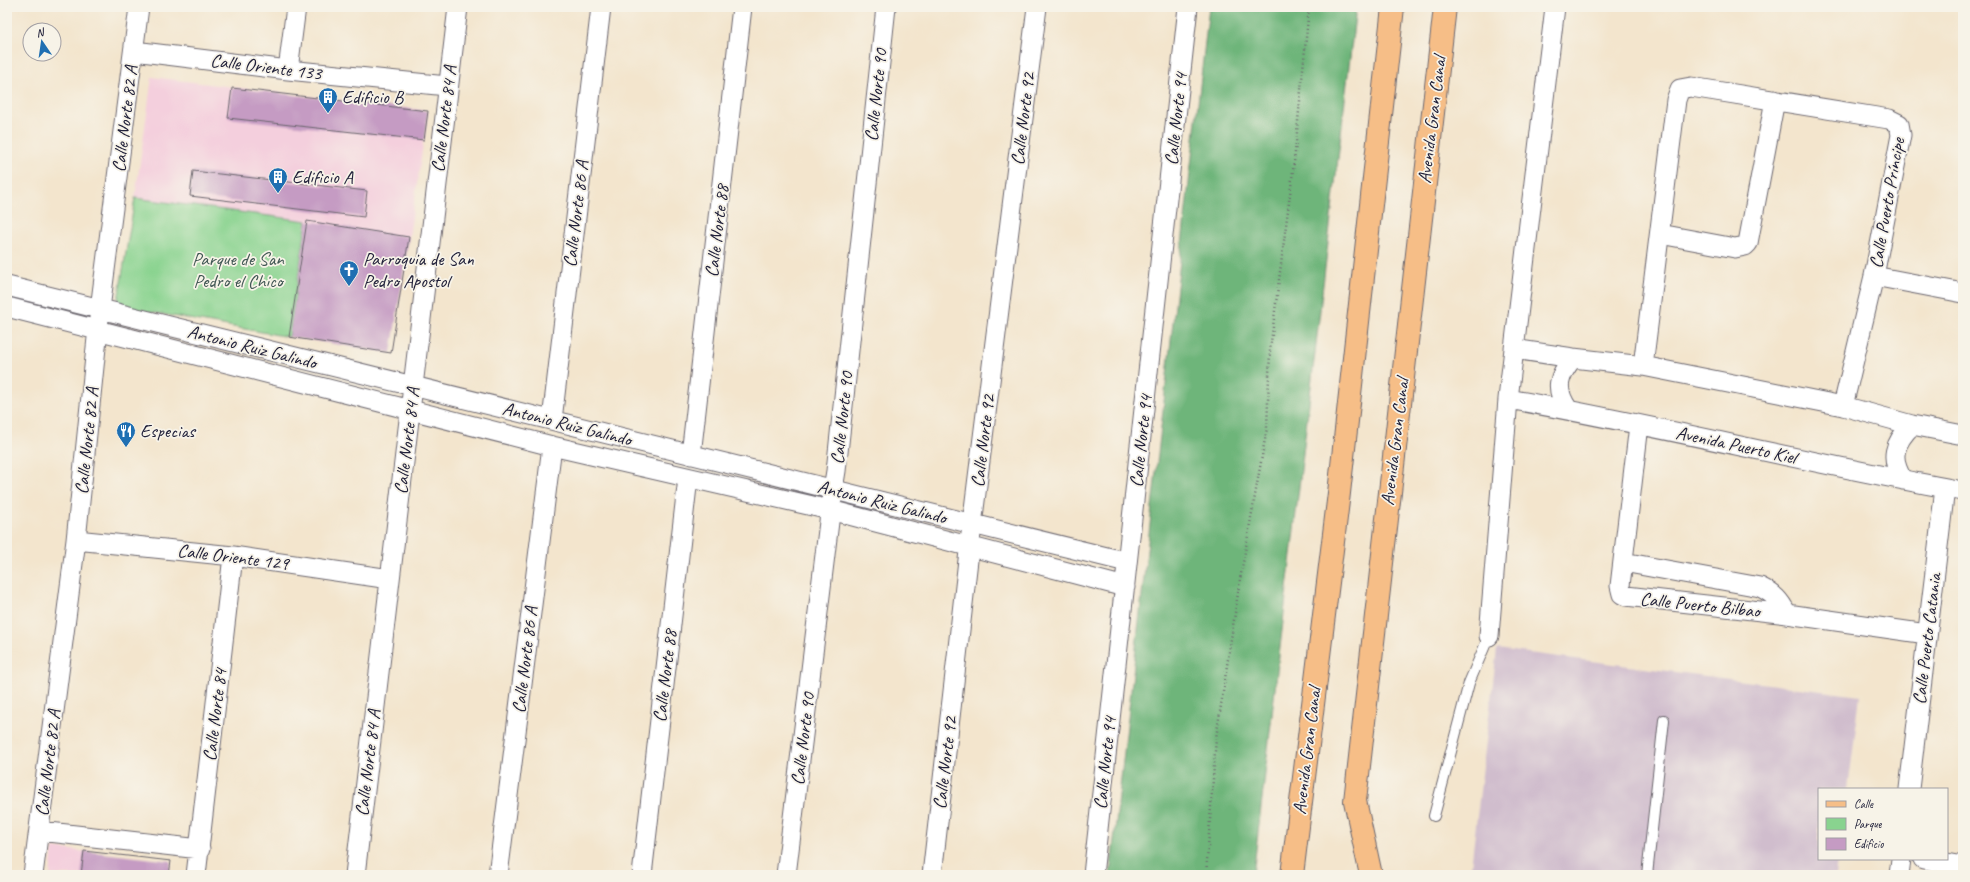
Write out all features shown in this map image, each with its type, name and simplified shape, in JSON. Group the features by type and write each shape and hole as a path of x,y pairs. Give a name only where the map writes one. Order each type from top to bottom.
{"main road":[{"name":"Avenida Gran Canal","path":"1292,875 1340,485 1393,7"},
{"name":"Avenida Gran Canal","path":"1370,875 1355,801 1445,7"}],"street":[{"name":"Calle Norte 82 A","path":"33,875 40,831 76,540 100,309 139,7"},
{"path":"288,70 296,7"},
{"name":"Calle Norte 84 A","path":"355,875 414,387 447,86 458,7"},
{"name":"Calle Norte 86 A","path":"552,420 601,7"},
{"name":"Calle Norte 88","path":"691,455 742,7"},
{"name":"Calle Norte 90","path":"786,875 836,471 886,7"},
{"name":"Calle Norte 92","path":"932,875 972,524 1037,7"},
{"name":"Calle Norte 94","path":"1093,875 1188,7"},
{"path":"1489,636 1508,398 1555,7"},
{"name":"Calle Oriente 133","path":"134,51 288,70 447,86"},
{"name":"Calle Puerto Príncipe","path":"1643,366 1676,100 1680,90 1690,87 1889,119 1899,124 1901,135 1874,276 1842,406"},
{"path":"1660,234 1736,248 1745,246 1748,243 1775,100"},
{"path":"1874,276 1963,293"},
{"name":"Antonio Ruiz Galindo","path":"7,286 1127,562"},
{"name":"Antonio Ruiz Galindo","path":"7,307 552,446 830,510 1125,587"},
{"path":"1514,349 1573,358 1643,366 1842,406 1912,425 1963,435"},
{"path":"1568,409 1562,400 1559,390 1560,379 1573,358"},
{"name":"Avenida Puerto Kiel","path":"1508,398 1568,409 1954,490"},
{"name":"Calle Puerto Bilbao","path":"1639,425 1620,586 1622,594 1626,596 1787,614 1927,634"},
{"path":"1902,480 1896,470 1894,453 1900,437 1912,425"},
{"name":"Calle Norte 86 A","path":"498,875 552,446"},
{"name":"Calle Norte 88","path":"642,875 688,478"},
{"name":"Calle Puerto Catania","path":"1909,788 1927,634 1954,490"},
{"name":"Calle Oriente 129","path":"76,540 233,556 390,579"},
{"name":"Calle Norte 84","path":"196,875 233,556"},
{"name":"Calle Puerto Bilbao","path":"1623,562 1760,587 1774,594 1782,603 1787,614"},
{"path":"40,831 200,849"},
{"path":"1899,875 1901,860"},
{"path":"1929,860 1963,866"}],"lane":[{"path":"1434,816 1469,683 1489,636"},
{"path":"1647,875 1664,720"}],"path":[{"path":"1206,875 1216,738 1240,580 1267,428 1270,350 1294,163 1309,7"}],"shaded area":[{"path":"152,77 428,111 409,237 135,198"},
{"path":"1497,649 1860,696 1848,788 1818,788 1818,860 1838,860 1836,875 1470,875"},
{"path":"53,848 171,861 169,875 50,875"}],"green space":[{"path":"1209,7 1356,7 1253,875 1110,875"},
{"name":"Parque de San Pedro el Chico","path":"135,198 307,221 289,337 117,306"}],"building":[{"name":"Edificio B","path":"232,88 428,111 424,140 228,118"},
{"name":"Edificio A","path":"193,171 367,191 364,217 190,196"},
{"name":"Parroquia de San Pedro Apostol","path":"307,221 409,237 391,353 289,337"},
{"path":"84,851 171,861 169,875 81,875"}],"place":[{"name":"Edificio B","path":"328,114"},
{"name":"Edificio A","path":"278,194"},
{"name":"Parroquia de San Pedro Apostol","path":"349,287"},
{"name":"Especias","path":"126,448"}]}
